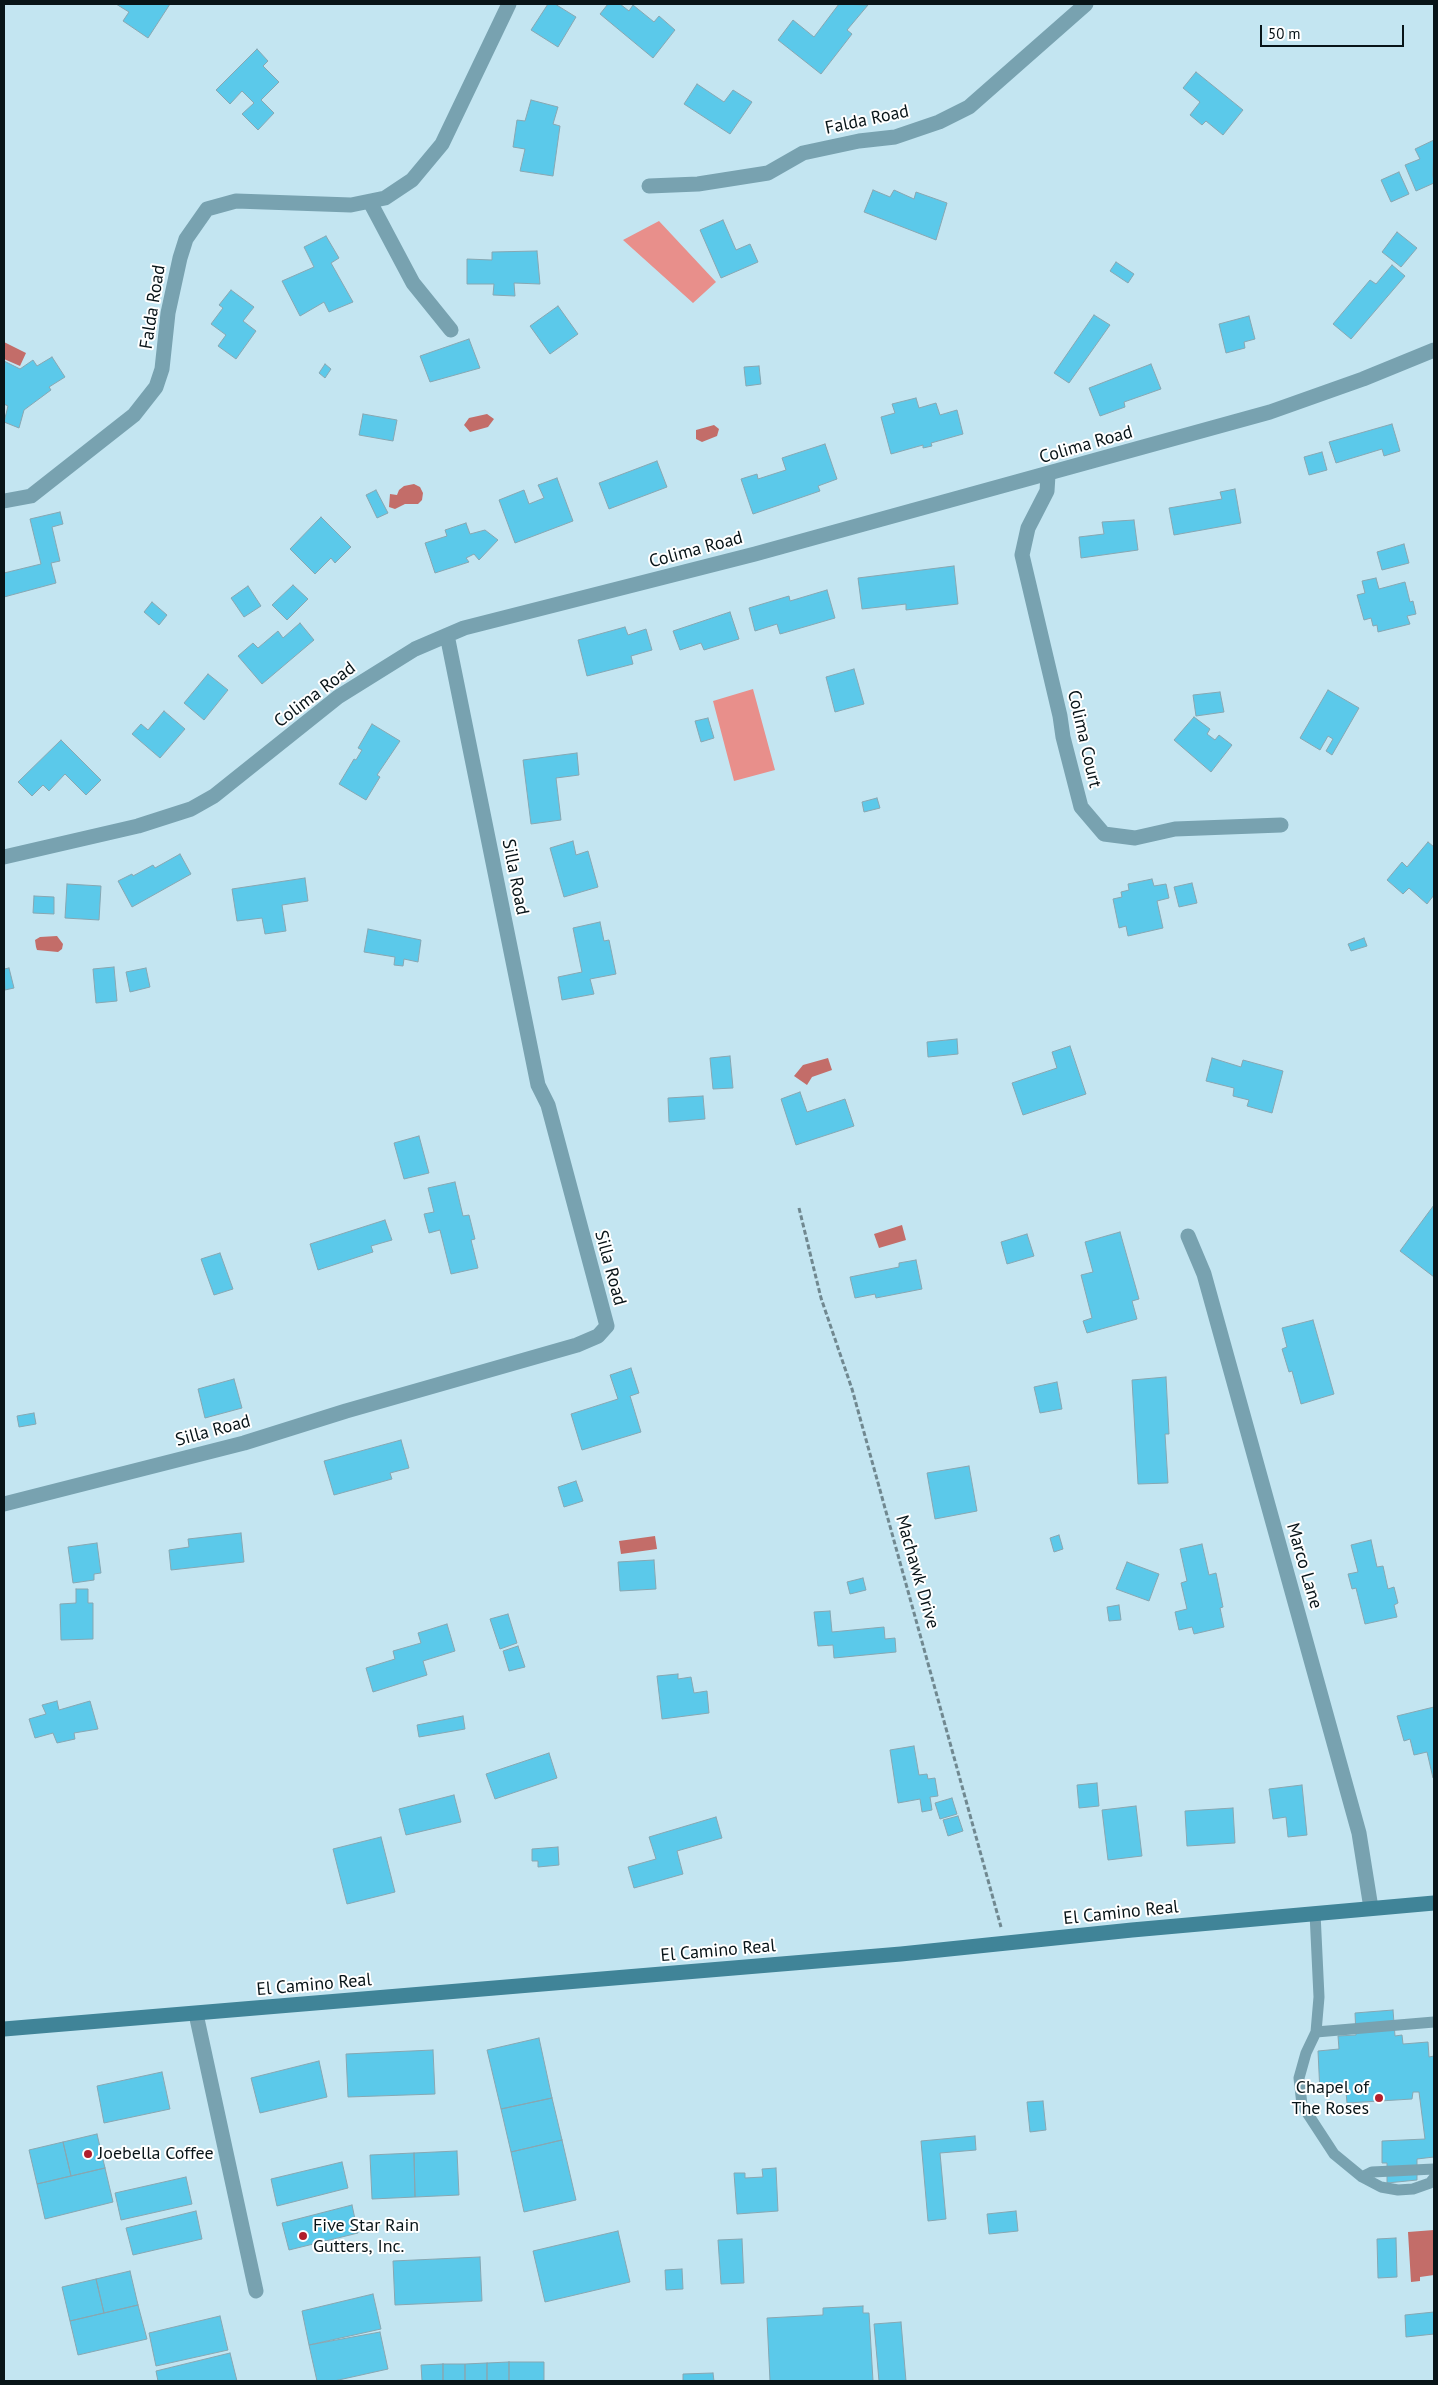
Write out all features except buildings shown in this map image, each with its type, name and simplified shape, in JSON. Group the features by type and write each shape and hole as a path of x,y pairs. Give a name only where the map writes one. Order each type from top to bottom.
{"main road":[{"name":"El Camino Real","path":"4,2029 1006,1944 1132,1930 1434,1903"}],"street":[{"name":"Falda Road","path":"4,501 31,496 134,415 156,387 162,370 168,313 180,258 186,239 207,209 236,201 350,205 385,198 412,180 442,144 509,4"},
{"name":"Falda Road","path":"649,186 698,184 768,173 803,153 859,141 896,137 940,122 968,107 1086,4"},
{"path":"370,202 412,283 451,330"},
{"name":"Colima Road","path":"4,857 138,826 191,808 220,791 338,697 415,649 464,628 630,587 1048,475 1270,412 1347,386 1434,350"},
{"name":"Colima Court","path":"1048,475 1048,491 1028,528 1022,555 1060,716 1063,737 1081,807 1104,834 1135,838 1175,830 1281,824"},
{"name":"Silla Road","path":"4,1504 244,1443 346,1411 578,1345 598,1336 607,1326 548,1105 538,1085 447,635"},
{"name":"Marco Lane","path":"1188,1236 1204,1274 1359,1833 1372,1908"},
{"path":"196,2014 256,2291"}],"lane":[{"path":"1315,1913 1319,1997 1316,2032 1306,2053 1299,2078 1302,2105 1334,2154 1362,2177 1381,2187 1398,2190 1413,2189 1430,2183 1434,2178"},
{"path":"1316,2032 1434,2022"},
{"path":"1362,2177 1372,2172 1434,2169"}],"path":[{"name":"Machawk Drive","path":"798,1208 821,1298 854,1398 1006,1944"}],"shaded area":[{"path":"659,221 716,282 693,303 623,240"},
{"path":"4,342 26,353 20,366 4,359"},
{"path":"487,414 494,419 488,427 470,432 464,425 469,418"},
{"path":"714,425 719,429 717,436 702,442 696,439 696,430"},
{"path":"414,484 420,487 423,493 422,500 418,504 405,504 395,509 389,507 390,494 397,495 404,486"},
{"path":"753,689 775,770 734,781 713,701"},
{"path":"57,936 63,944 62,949 58,952 37,950 35,940 40,937"},
{"path":"828,1058 832,1070 812,1077 807,1085 794,1076 803,1065"},
{"path":"902,1225 906,1240 879,1248 874,1234"},
{"path":"655,1536 657,1549 621,1554 619,1541"},
{"path":"1434,2230 1434,2275 1420,2277 1420,2281 1411,2282 1408,2232"}],"place":[{"name":"Chapel of The Roses","path":"1379,2098"},
{"name":"Joebella Coffee","path":"88,2154"},
{"name":"Five Star Rain Gutters, Inc.","path":"303,2236"}]}
